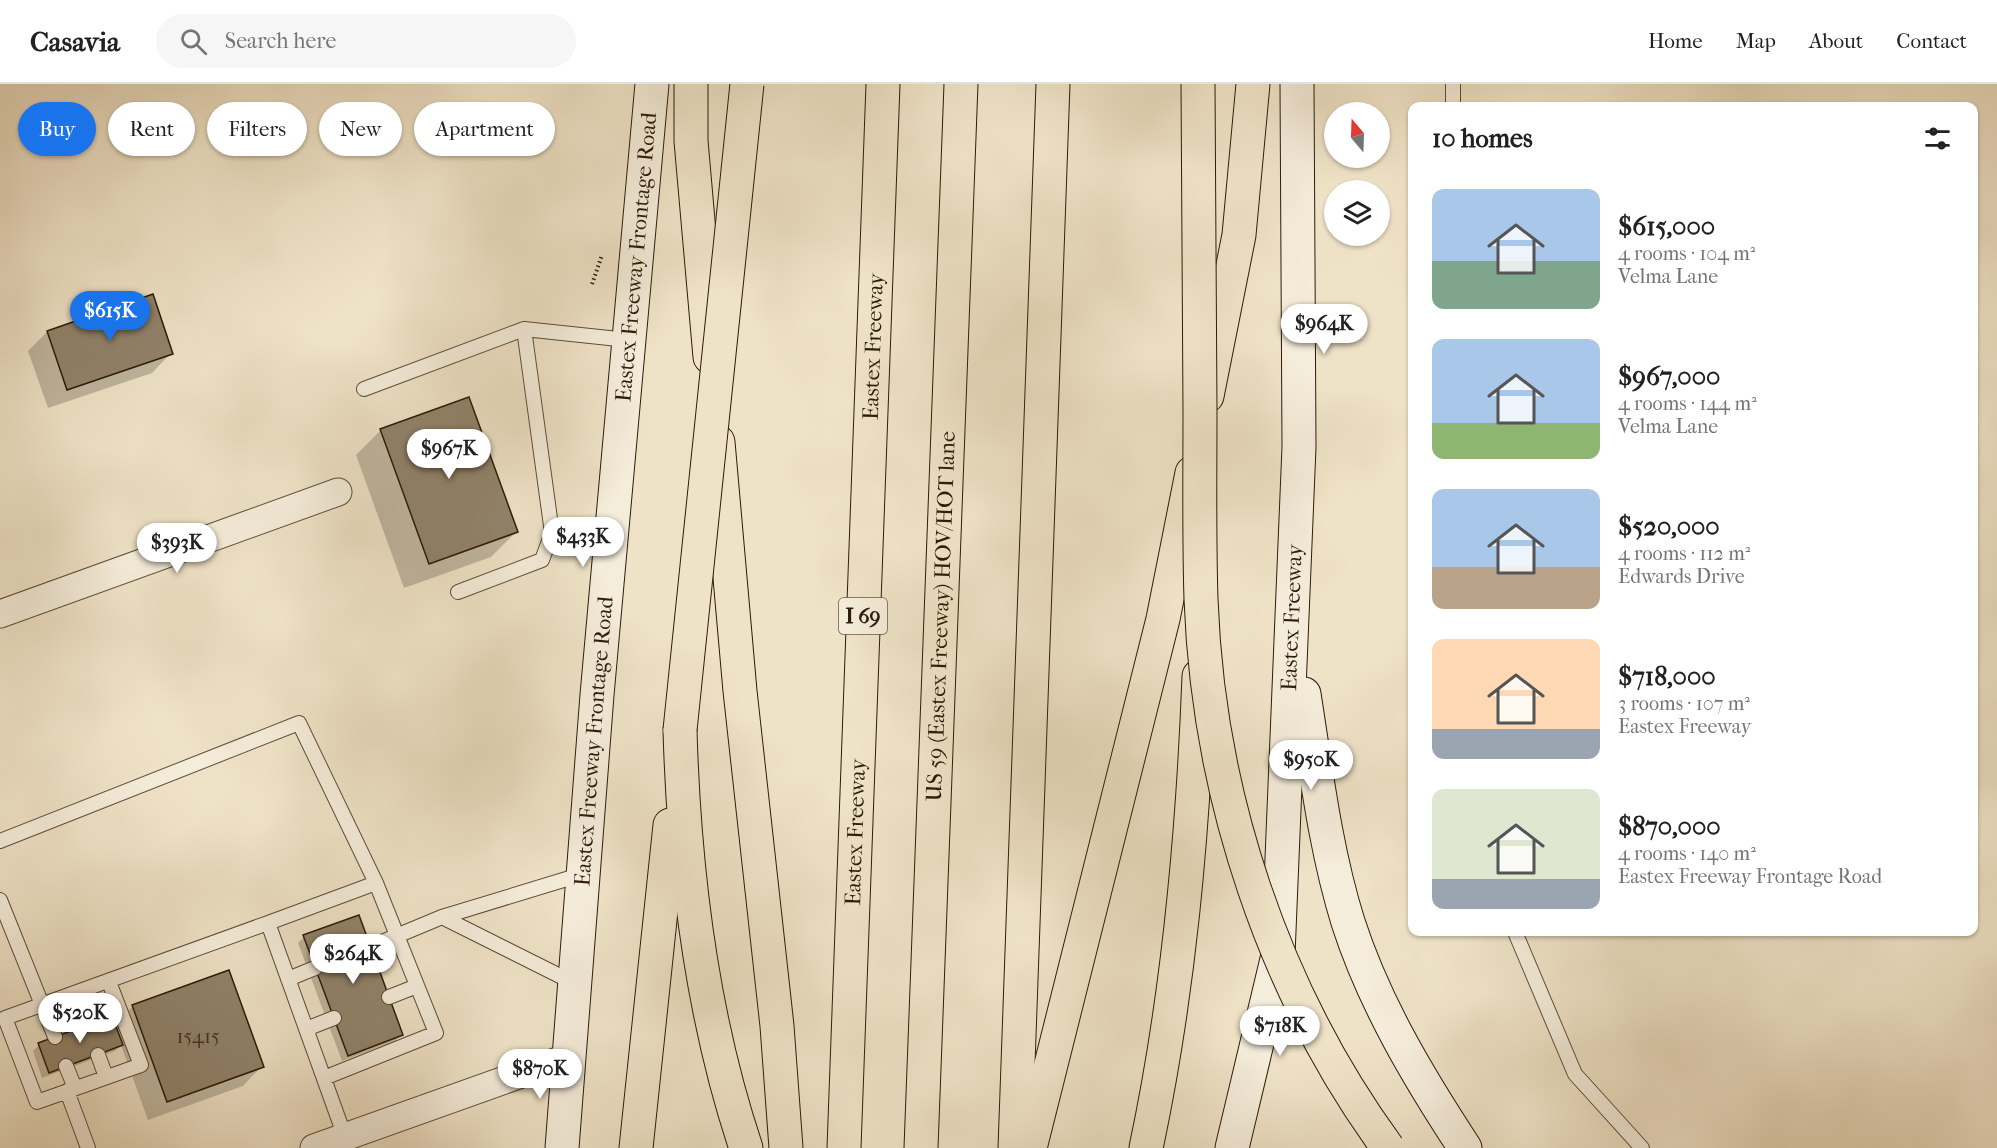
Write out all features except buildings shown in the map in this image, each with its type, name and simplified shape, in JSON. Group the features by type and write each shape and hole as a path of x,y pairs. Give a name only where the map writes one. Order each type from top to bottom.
{"highway":[{"path":"691,84 691,141 734,619 777,1026 786,1148"},
{"path":"636,1148 747,84"},
{"name":"Eastex Freeway","path":"844,1148 883,84"},
{"name":"US 59 (Eastex Freeway) HOV/HOT lane","path":"921,1148 961,84"},
{"path":"1014,1148 1053,84"},
{"path":"1146,1148 1164,1054 1180,943 1196,744 1201,601 1198,84"},
{"path":"1030,1148 1163,619 1239,236 1253,84"},
{"path":"1201,601 1214,725 1230,805 1253,882 1273,939 1311,1022 1350,1091 1388,1148"},
{"path":"680,730 686,847 701,968 719,1051 746,1148"}],"main road":[{"name":"Eastex Freeway Frontage Road","path":"562,1148 611,539 652,84"},
{"name":"Eastex Freeway","path":"1232,1148 1278,955 1299,447 1297,84"},
{"path":"1292,625 1324,821 1348,922 1407,1054 1465,1148"}],"street":[{"path":"0,614 338,492"},
{"path":"314,1148 569,1057"}],"lane":[{"path":"1453,84 1453,102"},
{"path":"364,389 524,329 628,340"},
{"path":"458,592 542,560 552,533 524,329"},
{"path":"552,533 611,539"},
{"path":"0,841 299,723 376,883 436,1033 324,1078"},
{"path":"370,948 442,917 583,874"},
{"path":"110,982 141,1065 38,1102 5,1018 110,982 376,883"},
{"path":"0,900 44,1004 55,1037"},
{"path":"442,917 575,983"},
{"path":"268,923 345,1137"},
{"path":"1517,936 1575,1074 1642,1148"},
{"path":"288,979 315,968"},
{"path":"389,997 417,986"},
{"path":"73,994 86,1025"},
{"path":"306,1029 334,1018"},
{"path":"98,1054 106,1077"},
{"path":"66,1066 70,1090 88,1148"}]}
